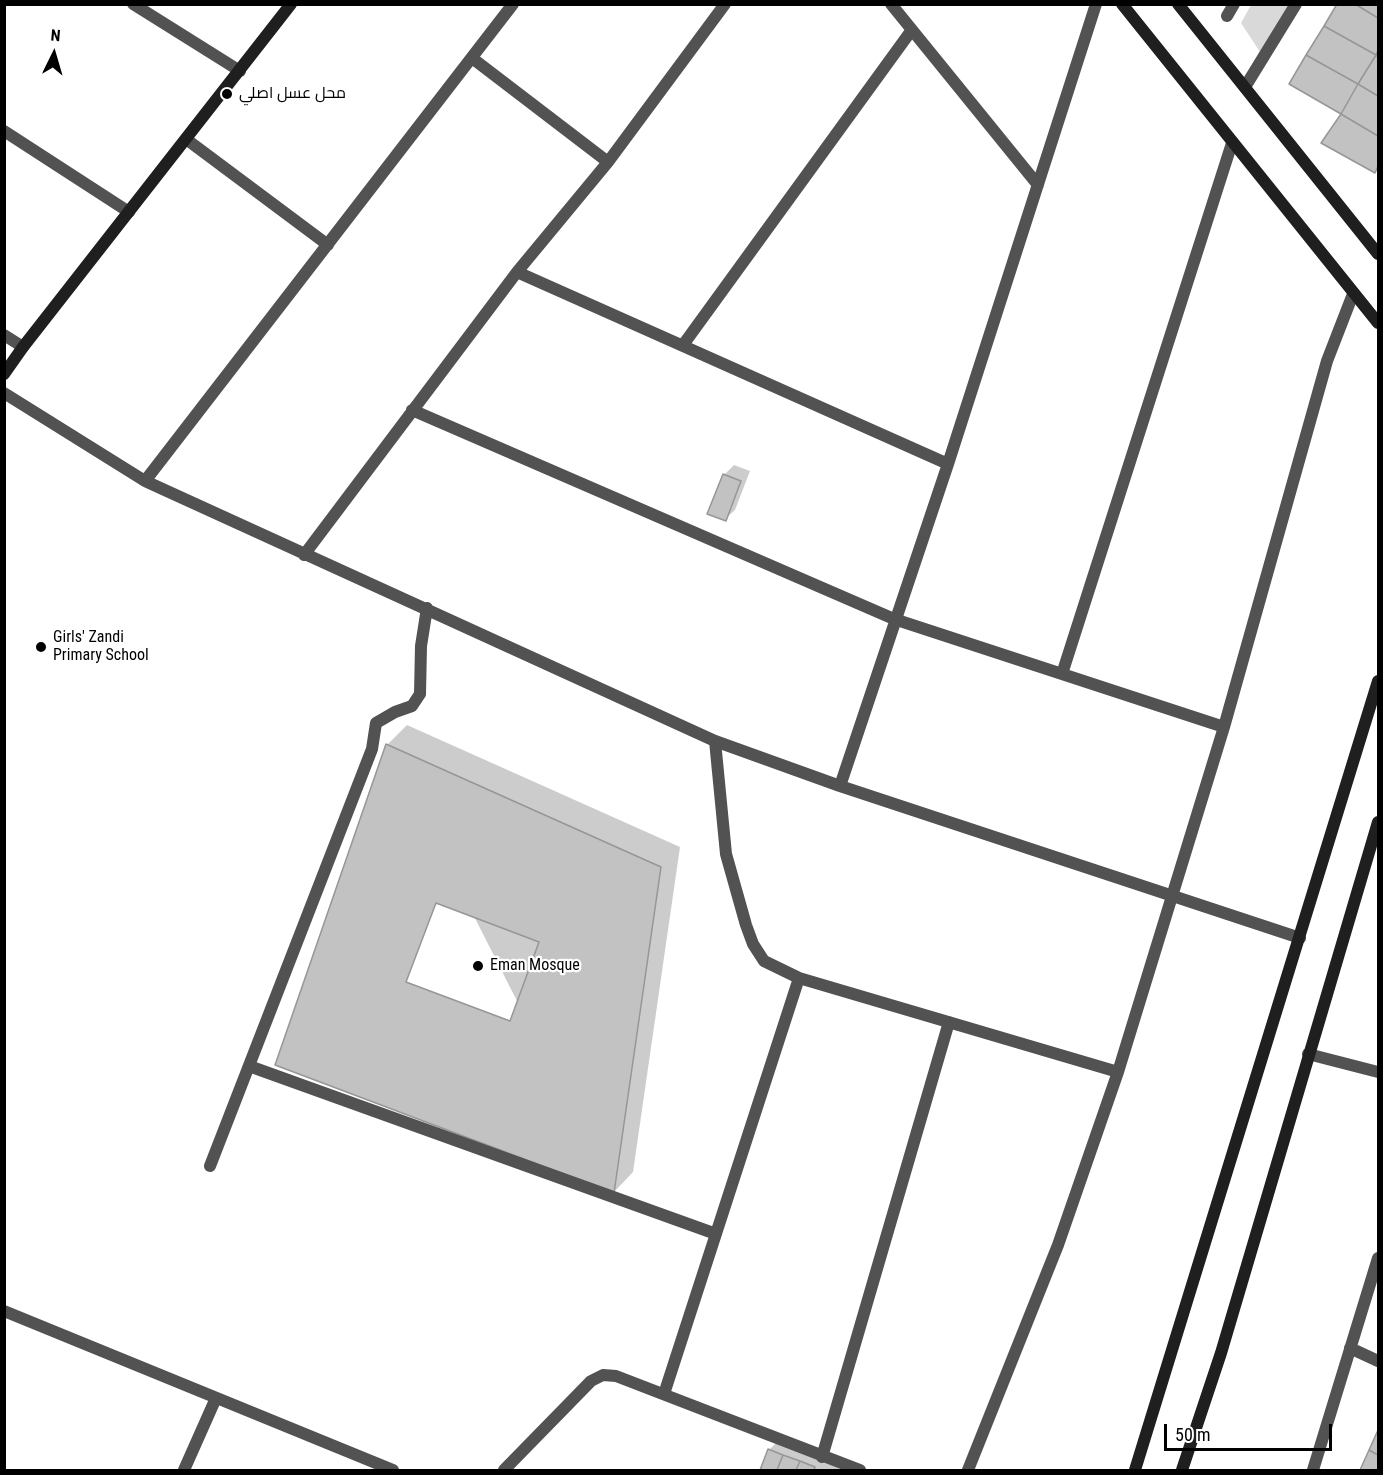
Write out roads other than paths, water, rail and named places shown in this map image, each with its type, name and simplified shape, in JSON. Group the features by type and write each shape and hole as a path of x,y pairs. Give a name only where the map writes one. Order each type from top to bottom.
{"main road":[{"path":"4,374 291,4"},
{"path":"1122,4 1378,323"},
{"path":"1178,4 1377,247"},
{"path":"1135,1470 1378,681"},
{"path":"1182,1470 1221,1353 1378,822"}],"street":[{"path":"133,4 240,71"},
{"path":"145,481 513,4"},
{"path":"304,555 518,272 608,162 725,4"},
{"path":"891,4 1038,184"},
{"path":"840,786 894,619 948,464 1096,4"},
{"path":"1245,87 1296,4"},
{"path":"683,345 911,31"},
{"path":"472,57 608,162"},
{"path":"4,131 129,212"},
{"path":"186,139 328,245"},
{"path":"1062,674 1232,143"},
{"path":"518,272 948,464"},
{"path":"968,1470 1058,1245 1118,1072 1170,894 1224,727 1328,362 1353,294"},
{"path":"4,335 23,347"},
{"path":"4,393 145,481 715,741 840,786 1299,938"},
{"path":"412,410 894,619 1224,727"},
{"path":"210,1166 372,749 376,723 412,705 420,694 421,646 427,608"},
{"path":"715,741 726,854 746,925 753,944 764,961 799,978 1118,1072"},
{"path":"664,1394 799,978"},
{"path":"822,1456 949,1022"},
{"path":"1308,1054 1378,1072"},
{"path":"249,1066 716,1234"},
{"path":"1313,1470 1350,1348 1375,1284 1378,1258"},
{"path":"4,1311 393,1470"},
{"path":"1350,1348 1378,1361"},
{"path":"504,1470 591,1381 603,1375 616,1376 860,1470"},
{"path":"184,1470 216,1398"}],"place":[{"name":"محل عسل اصلي","path":"227,94"},
{"name":"Girls' Zandi Primary School","path":"41,647"},
{"name":"Eman Mosque","path":"478,966"}]}
